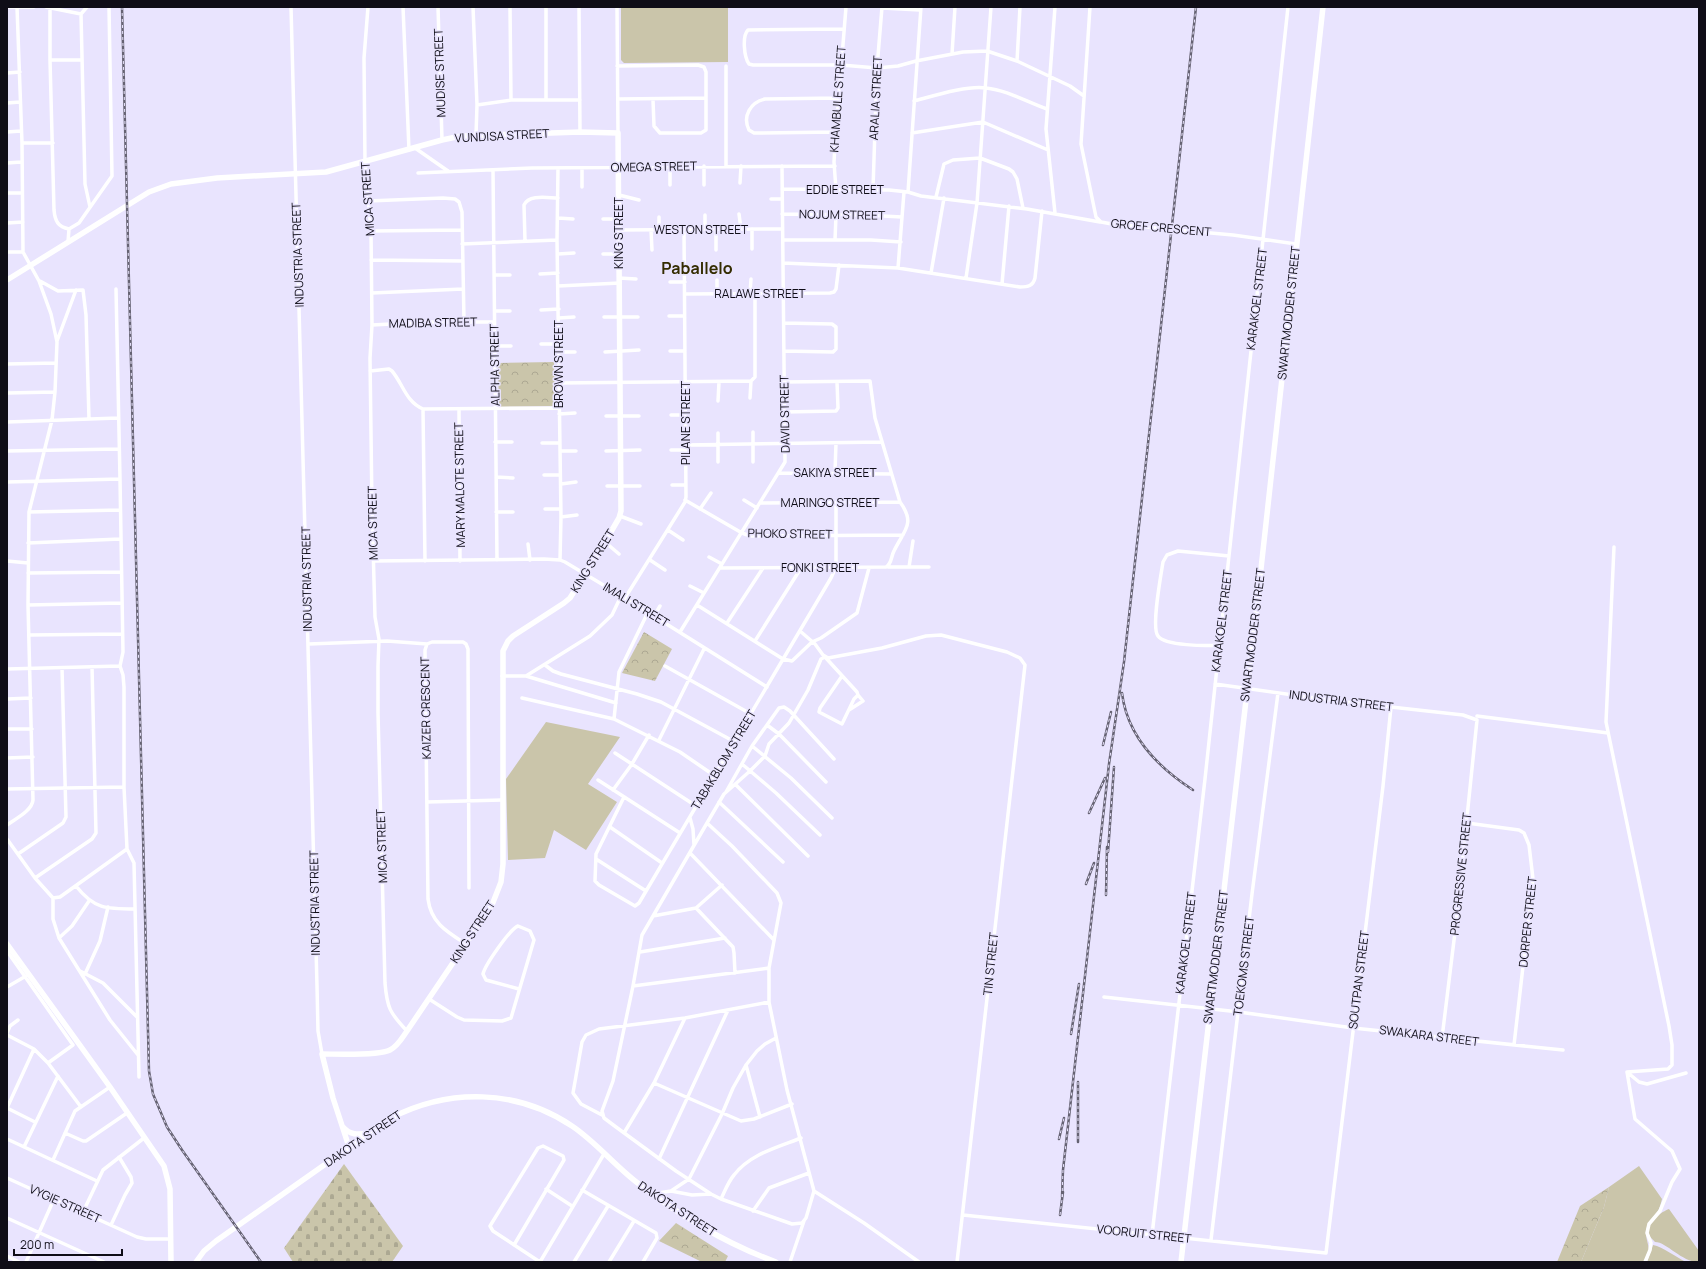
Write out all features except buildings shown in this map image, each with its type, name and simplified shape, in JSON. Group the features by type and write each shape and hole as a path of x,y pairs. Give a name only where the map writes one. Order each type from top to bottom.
{"street":[{"path":"7,7 34,7"},
{"path":"7,825 32,805 33,757 28,605 29,512 52,420 55,392 57,342 51,314 39,281 23,252 22,143 18,7"},
{"path":"81,14 48,7 55,216 58,224 63,228 69,229 80,223 112,176 109,7"},
{"path":"87,7 81,14 81,60 85,184 90,207"},
{"name":"INDUSTRIA STREET","path":"291,7 309,644 318,1031 322,1054 349,1147"},
{"name":"MICA STREET","path":"368,7 364,58 365,163 371,231 372,325 370,371 375,617 379,642 378,713 386,996 390,1010 407,1032"},
{"path":"403,7 408,150"},
{"name":"MUDISE STREET","path":"438,7 442,140"},
{"path":"473,7 477,105 476,135"},
{"path":"510,7 511,100"},
{"path":"546,7 546,100"},
{"path":"579,7 580,132"},
{"name":"KING STREET","path":"322,1054 386,1052 397,1045 492,905 501,882 503,864 503,651 508,640 515,634 567,601 620,516 617,7"},
{"name":"KHAMBULE STREET","path":"836,190 834,166 846,7"},
{"path":"952,54 955,7"},
{"path":"966,278 977,203 991,7"},
{"path":"1017,61 1020,7"},
{"path":"1055,7 1046,129 1055,213"},
{"name":"GROEF CRESCENT","path":"1090,7 1080,138 1082,154 1096,217 1101,222 1264,239 1296,244"},
{"name":"KARAKOEL STREET","path":"1152,1236 1215,684 1288,7"},
{"name":"SWARTMODDER STREET","path":"1181,1262 1323,7"},
{"path":"882,8 920,8 912,133 902,217 898,268"},
{"name":"ARALIA STREET","path":"873,189 877,68 882,8"},
{"path":"844,29 750,29 747,31 745,36 746,60 750,65 841,65 877,68 898,66 916,60 952,54 987,51 1017,61 1050,76 1070,86 1084,96"},
{"path":"50,60 81,60"},
{"path":"617,66 701,66 705,70 707,127 704,132 682,134 660,133 654,126 653,100"},
{"path":"726,66 726,166"},
{"path":"7,73 20,72"},
{"path":"914,101 957,91 985,87 999,90 1047,109"},
{"path":"618,99 653,100 706,98"},
{"path":"836,132 754,133 748,130 747,119 748,111 751,107 758,101 765,99 838,98"},
{"path":"477,105 511,100 580,100"},
{"path":"7,103 20,102"},
{"path":"912,133 983,122 1048,150"},
{"path":"7,132 21,131"},
{"name":"VUNDISA STREET","path":"7,280 155,189 171,184 232,177 326,172 365,163 442,140 476,135 580,132 618,133"},
{"path":"22,143 53,143"},
{"path":"415,148 448,171"},
{"path":"936,197 944,164 953,160 980,158 1013,172 1017,179 1023,208"},
{"path":"7,163 21,162"},
{"path":"670,166 670,185"},
{"name":"OMEGA STREET","path":"418,173 670,166 834,166"},
{"path":"704,166 704,185"},
{"path":"740,183 741,166"},
{"name":"DAVID STREET","path":"680,632 742,534 785,462 782,166"},
{"name":"BROWN STREET","path":"558,168 557,240 561,484 560,560"},
{"path":"582,168 582,187"},
{"name":"ALPHA STREET","path":"493,170 497,560"},
{"name":"EDDIE STREET","path":"782,189 873,189 906,192 920,196 1023,208 1101,222"},
{"path":"7,193 22,193"},
{"path":"619,195 639,200"},
{"path":"368,201 451,198 459,202 461,206 464,321"},
{"path":"526,241 524,204 526,201 532,198 558,198"},
{"path":"931,273 944,198"},
{"path":"771,199 782,199"},
{"path":"1002,284 1010,206"},
{"path":"783,263 898,268 1026,287 1030,286 1034,282 1042,211"},
{"path":"740,214 741,230"},
{"name":"NOJUM STREET","path":"782,214 902,217"},
{"path":"704,230 705,215"},
{"path":"835,240 836,215"},
{"path":"658,217 659,230"},
{"path":"558,218 573,219"},
{"path":"603,219 619,219"},
{"path":"7,223 23,222"},
{"path":"68,242 69,229"},
{"path":"752,229 752,249"},
{"name":"WESTON STREET","path":"619,230 782,229"},
{"path":"371,231 461,230"},
{"path":"651,230 652,250"},
{"name":"PILANE STREET","path":"684,230 686,500"},
{"path":"716,230 716,250"},
{"path":"462,244 557,240"},
{"path":"783,240 871,240 900,242"},
{"path":"7,252 23,252"},
{"path":"558,254 574,253"},
{"path":"604,254 619,254"},
{"path":"371,260 462,261"},
{"name":"RALAWE STREET","path":"685,294 827,294 835,291 837,286 839,265"},
{"path":"540,274 558,273"},
{"path":"494,275 510,275"},
{"path":"558,286 636,279"},
{"path":"750,294 752,279"},
{"path":"717,280 717,294"},
{"path":"39,281 58,291 83,290 85,302 89,419"},
{"path":"670,282 685,282"},
{"path":"372,293 463,289"},
{"path":"57,342 76,290"},
{"path":"116,290 120,478 120,572 123,652 120,666 124,678 124,787 127,849 134,863 139,1077"},
{"path":"750,398 751,381 755,377 755,294"},
{"path":"541,310 558,309"},
{"path":"494,311 510,311"},
{"path":"669,316 684,316"},
{"path":"559,318 574,317"},
{"path":"604,317 638,317"},
{"name":"MADIBA STREET","path":"372,325 464,321 494,322"},
{"path":"784,323 834,325 837,333 837,347 834,351 784,352"},
{"path":"541,344 559,344"},
{"path":"495,346 511,346"},
{"path":"605,352 639,350"},
{"path":"670,351 685,352"},
{"path":"559,352 575,352"},
{"path":"7,364 56,362"},
{"path":"370,371 389,369 392,371 407,396 414,404 423,409 459,410 559,408"},
{"path":"559,383 751,381"},
{"path":"784,382 870,381 875,418 900,502 906,511 909,520 908,527 892,554 888,567"},
{"path":"718,401 719,382"},
{"path":"784,412 836,411 838,408 837,382"},
{"path":"7,393 55,392"},
{"path":"423,409 425,561"},
{"name":"MARY MALOTE STREET","path":"459,410 460,561"},
{"path":"559,414 575,414"},
{"path":"671,415 686,415"},
{"path":"606,416 639,416"},
{"path":"7,422 118,418"},
{"path":"753,432 753,462"},
{"path":"718,433 718,462"},
{"path":"496,442 512,442"},
{"path":"686,445 882,442"},
{"path":"542,443 560,443"},
{"path":"836,443 836,472"},
{"path":"7,451 119,449"},
{"path":"606,451 640,450"},
{"path":"671,450 686,450"},
{"path":"560,451 576,451"},
{"name":"SAKIYA STREET","path":"779,473 836,472 891,474"},
{"path":"544,475 560,475"},
{"path":"496,477 513,478"},
{"path":"7,482 120,478"},
{"path":"561,484 576,482"},
{"path":"672,486 686,485"},
{"path":"607,486 640,486"},
{"path":"700,509 711,493"},
{"path":"625,598 686,500"},
{"name":"PHOKO STREET","path":"686,500 742,534 753,536 902,536"},
{"path":"744,500 757,508"},
{"name":"MARINGO STREET","path":"760,503 900,502"},
{"path":"836,503 836,567"},
{"path":"545,509 561,508"},
{"path":"29,512 120,510"},
{"path":"496,512 513,512"},
{"path":"561,517 576,516"},
{"path":"620,516 641,524"},
{"path":"668,530 683,540"},
{"path":"28,543 120,539"},
{"path":"909,567 913,540"},
{"path":"605,542 619,554"},
{"path":"528,544 530,560"},
{"path":"1614,547 1606,714 1608,733 1669,1026 1673,1054 1672,1065 1668,1069 1627,1072"},
{"path":"1218,645 1178,643 1162,640 1156,633 1155,621 1163,562 1167,555 1178,551 1229,556"},
{"path":"709,557 721,566"},
{"path":"374,561 560,560"},
{"name":"IMALI STREET","path":"560,560 648,612 767,688"},
{"path":"650,560 665,570"},
{"path":"7,561 28,563"},
{"name":"FONKI STREET","path":"721,566 763,568 929,567"},
{"name":"TABAKBLOM STREET","path":"596,859 595,876 597,884 635,906 639,903 767,688 836,567"},
{"path":"727,623 763,568"},
{"path":"755,641 801,568"},
{"path":"697,605 783,659 790,661 794,660 812,642 821,638 856,613 869,568"},
{"path":"28,573 120,572"},
{"path":"690,586 704,593"},
{"path":"526,676 581,643 604,624 612,615 621,596"},
{"path":"28,605 121,603"},
{"path":"654,616 660,606"},
{"path":"614,719 621,667 648,612"},
{"path":"800,631 819,648 863,701 848,711"},
{"path":"29,635 122,634"},
{"name":"TIN STREET","path":"825,656 830,657 882,648 926,636 941,635 1006,652 1020,658 1025,665 957,1262"},
{"path":"309,644 379,642 427,644"},
{"name":"KAIZER CRESCENT","path":"466,944 440,927 434,919 429,906 425,650 427,644 432,642 461,642 466,643 467,646 470,888"},
{"path":"659,740 704,649"},
{"path":"724,794 736,785 765,756 769,744 794,716 808,690 821,659 825,656"},
{"path":"545,665 553,671 561,674 617,688 661,702 735,742"},
{"path":"7,669 120,666"},
{"path":"665,666 751,714"},
{"path":"35,878 94,836 97,820 92,667"},
{"path":"18,854 64,821 66,813 62,668"},
{"path":"502,676 526,676 616,703"},
{"path":"842,676 820,708 819,712 842,724 854,699 858,695"},
{"name":"INDUSTRIA STREET","path":"1215,684 1468,716"},
{"name":"TOEKOMS STREET","path":"1211,1240 1252,894 1278,693"},
{"path":"7,699 31,698"},
{"path":"522,698 614,719 659,740 680,752 715,776"},
{"path":"602,1115 603,1106 613,1081 634,986 642,935 752,746 778,708 784,707 834,759"},
{"name":"SOUTPAN STREET","path":"1326,1253 1384,780 1391,707"},
{"name":"PROGRESSIVE STREET","path":"1442,1038 1477,724 1477,720 1468,716"},
{"path":"1477,716 1608,733"},
{"path":"767,724 779,734 826,782"},
{"path":"7,729 32,729"},
{"path":"613,790 632,764 649,735"},
{"path":"752,746 791,778 832,818"},
{"path":"615,753 696,806"},
{"path":"7,758 33,757"},
{"path":"742,764 776,793 820,835"},
{"path":"598,780 680,833"},
{"path":"736,785 808,856"},
{"path":"7,789 124,787"},
{"path":"624,797 598,850 596,859 646,891"},
{"path":"427,802 502,800"},
{"path":"719,802 783,862"},
{"path":"690,818 694,829 694,846"},
{"path":"707,823 732,846 779,897 781,906 773,939 772,955 768,968 769,1002 776,1038 814,1192 790,1262"},
{"name":"DORPER STREET","path":"1467,823 1519,830 1524,833 1529,845 1533,879 1514,1045"},
{"path":"610,827 662,863"},
{"path":"7,839 35,878 53,898 53,919 60,938 110,1020 138,1055"},
{"path":"53,898 60,897 127,849"},
{"path":"690,853 722,884 773,939"},
{"path":"652,916 696,908 722,884"},
{"path":"76,886 89,901 97,905 134,909"},
{"path":"60,938 72,926 89,901"},
{"path":"86,974 100,941 108,907"},
{"path":"696,908 725,938 734,950 735,973"},
{"path":"429,999 456,1017 464,1020 502,1021 510,1019 534,940 530,931 518,926 511,931 483,974 486,980 519,989"},
{"path":"640,952 725,938"},
{"path":"7,944 26,975"},
{"path":"7,952 110,1087 164,1166 169,1182 171,1262"},
{"path":"634,986 768,968"},
{"path":"79,971 103,984 137,1017"},
{"path":"7,987 26,975"},
{"name":"SWAKARA STREET","path":"1104,997 1210,1010 1239,1012 1353,1028 1563,1050"},
{"path":"769,1002 685,1018 625,1025 599,1029 591,1032 586,1035 582,1042 573,1093 581,1104 602,1115 659,1159 721,1200 792,1224 798,1224 804,1221"},
{"path":"659,1159 728,1010"},
{"path":"624,1133 654,1083 685,1018"},
{"path":"18,1020 10,1026 7,1034 34,1049 48,1063 81,1107"},
{"path":"671,1191 677,1185 689,1179 746,1064 765,1044 776,1038"},
{"path":"48,1063 75,1043"},
{"path":"34,1049 7,1108 36,1122"},
{"path":"746,1064 760,1117"},
{"path":"1627,1072 1639,1082 1647,1084 1686,1073"},
{"path":"1627,1072 1635,1119 1672,1152 1680,1169 1672,1182 1660,1212 1649,1224 1647,1233 1651,1243 1645,1262"},
{"path":"24,1147 58,1076"},
{"path":"654,1083 722,1114 744,1122 792,1104"},
{"path":"53,1160 74,1113 110,1087"},
{"name":"DAKOTA STREET","path":"196,1262 216,1241 391,1118 423,1104 456,1097 491,1097 531,1105 558,1118 578,1130 651,1194 725,1239 776,1262"},
{"path":"65,1133 86,1141 127,1113"},
{"path":"341,1121 343,1127 350,1133 360,1134 370,1132"},
{"path":"83,1212 103,1170 144,1138"},
{"path":"721,1200 734,1175 749,1161 757,1156 801,1138"},
{"path":"7,1139 98,1181"},
{"path":"514,1244 564,1158 547,1147 540,1146 490,1224 493,1231 540,1262 604,1154"},
{"path":"111,1225 125,1194 132,1183 129,1173 119,1157"},
{"path":"753,1211 769,1188 809,1173"},
{"name":"VYGIE STREET","path":"7,1178 142,1238 170,1239"},
{"path":"546,1190 572,1206"},
{"path":"582,1190 657,1235 655,1243 644,1262"},
{"path":"651,1194 671,1191 692,1195 711,1194"},
{"path":"814,1192 919,1262"},
{"path":"26,1262 54,1199"},
{"path":"574,1262 608,1206"},
{"name":"VOORUIT STREET","path":"963,1215 1152,1236 1211,1240 1326,1253"},
{"path":"7,1218 104,1262"},
{"path":"609,1262 634,1221"},
{"path":"7,1256 19,1262"}],"green space":[{"path":"621,7 728,7 728,62 624,63 621,60"},
{"path":"554,362 555,406 499,407 498,363"},
{"path":"644,632 672,649 655,681 622,673"},
{"path":"546,722 620,737 588,784 617,802 586,850 554,830 545,858 508,860 506,779"},
{"path":"344,1164 403,1246 392,1262 293,1262 284,1248"},
{"path":"1639,1166 1662,1199 1658,1211 1646,1229 1649,1251 1646,1258 1643,1262 1581,1262 1604,1207 1609,1187"},
{"path":"1609,1187 1604,1207 1581,1262 1557,1262 1580,1206"},
{"path":"1669,1209 1699,1251 1699,1262 1680,1256 1664,1245 1655,1242 1649,1235 1648,1231 1651,1222 1658,1215"},
{"path":"676,1223 728,1256 725,1262 702,1262 659,1241"},
{"path":"1653,1245 1665,1250 1686,1262 1647,1262"}],"railway":[{"path":"122,7 149,1071 153,1094 167,1127 261,1262"},
{"path":"1062,1197 1063,1170 1109,764 1124,662 1196,7"},
{"path":"1122,693 1125,709 1130,723 1138,737 1168,772 1193,790"},
{"path":"1103,745 1111,712"},
{"path":"1108,852 1114,767"},
{"path":"1089,813 1105,778"},
{"path":"1106,895 1107,847"},
{"path":"1086,884 1094,863"},
{"path":"1071,1034 1079,984"},
{"path":"1078,1082 1078,1142"},
{"path":"1059,1139 1064,1118"},
{"path":"1060,1215 1063,1192"}],"district":[{"name":"Paballelo","path":"697,268"}]}
